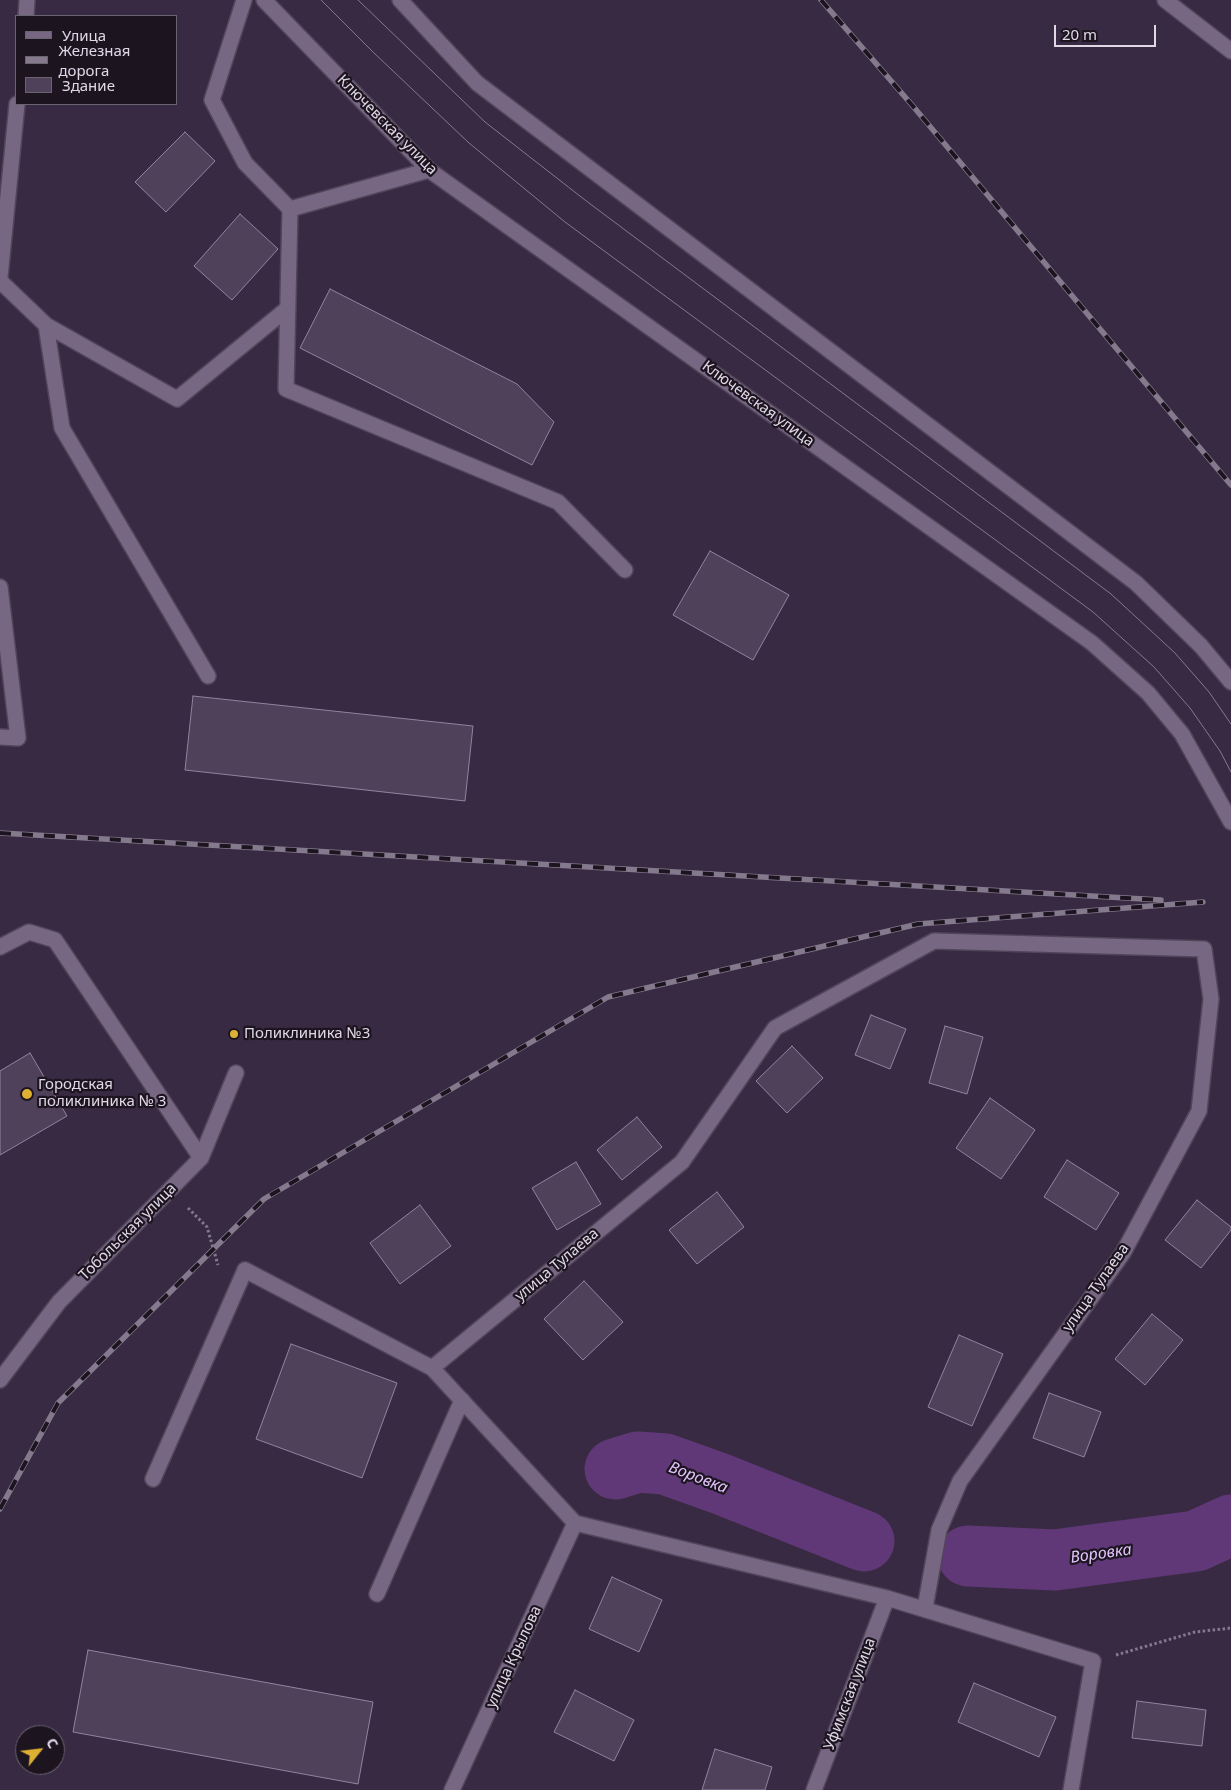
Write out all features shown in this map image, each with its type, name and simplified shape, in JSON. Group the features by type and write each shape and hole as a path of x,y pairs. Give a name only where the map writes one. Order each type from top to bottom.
{"main road":[{"path":"26,15 28,0"},
{"path":"244,0 212,100 245,164 290,209 286,389 558,502 625,570"},
{"name":"Ключевская улица","path":"264,0 429,170 1092,643 1148,693 1182,734 1220,798 1231,822"},
{"path":"400,0 477,83 1136,583 1201,646 1231,682"},
{"path":"1165,0 1231,51"},
{"path":"0,277 17,105"},
{"path":"290,209 429,170"},
{"path":"0,281 46,325 177,399 288,308"},
{"path":"46,325 62,428 208,676"},
{"path":"0,587 18,738 0,737"},
{"path":"0,946 29,932 56,940 200,1158"},
{"name":"улица Тулаева","path":"432,1368 682,1162 775,1028 934,942 1204,949 1211,999 1199,1111 1123,1253 960,1481 939,1530 925,1608"},
{"name":"Тобольская улица","path":"0,1380 59,1302 200,1158 236,1073"},
{"path":"153,1479 245,1270 432,1368 575,1523 925,1608 1093,1661 1071,1790"},
{"path":"377,1594 462,1400"},
{"name":"улица Крылова","path":"452,1790 575,1523"},
{"name":"Уфимская улица","path":"814,1790 887,1598"}],"path":[{"path":"170,1189 207,1227 220,1273 235,1293"},
{"path":"1093,1661 1194,1632 1231,1628"}],"building":[{"path":"185,132 215,161 166,212 135,182"},
{"path":"240,214 278,249 232,300 194,266"},
{"path":"330,289 517,384 554,422 532,465 300,348"},
{"path":"710,551 789,595 753,660 673,615"},
{"path":"193,696 473,726 465,801 185,770"},
{"path":"871,1015 906,1029 890,1069 855,1055"},
{"path":"945,1026 983,1037 967,1094 929,1083"},
{"path":"792,1046 823,1078 787,1113 756,1081"},
{"name":"Городская поликлиника № 3","path":"30,1053 67,1116 0,1155 0,1071"},
{"path":"990,1098 1035,1130 1001,1179 956,1148"},
{"path":"637,1117 662,1147 622,1180 597,1150"},
{"path":"1067,1160 1119,1193 1096,1230 1044,1197"},
{"path":"576,1162 601,1204 557,1230 532,1188"},
{"path":"717,1192 744,1227 697,1264 669,1230"},
{"path":"1197,1200 1231,1227 1231,1230 1201,1268 1165,1240"},
{"path":"420,1205 451,1246 400,1284 370,1243"},
{"path":"584,1281 623,1322 583,1360 544,1319"},
{"path":"1152,1314 1183,1340 1145,1385 1115,1359"},
{"path":"959,1335 1003,1354 972,1426 928,1407"},
{"path":"291,1344 397,1383 362,1478 256,1439"},
{"path":"1049,1393 1101,1412 1084,1457 1033,1438"},
{"path":"612,1577 662,1600 639,1652 589,1629"},
{"path":"88,1650 373,1702 358,1784 73,1732"},
{"path":"974,1683 1056,1717 1039,1757 958,1722"},
{"path":"575,1690 634,1720 614,1761 554,1732"},
{"path":"1137,1701 1206,1710 1202,1746 1132,1738"},
{"path":"715,1749 772,1767 765,1790 702,1790"}],"waterway":[{"name":"Воровка","path":"615,1469 638,1462 665,1464 721,1484 864,1541"},
{"name":"Воровка","path":"968,1556 1055,1560 1196,1541 1231,1525"}],"tram line":[{"path":"321,0 469,143 565,222 1093,612 1154,667 1190,708 1220,751 1231,772"},
{"path":"358,0 485,122 585,200 1111,594 1175,653 1209,692 1231,724"}],"railway":[{"path":"821,0 912,105 1231,485"},
{"path":"0,833 1161,900"},
{"path":"0,1509 58,1403 264,1199 608,997 918,924 1203,902"}],"place":[{"name":"Поликлиника №3","path":"234,1034"},
{"name":"Городская поликлиника № 3","path":"27,1094"}]}
